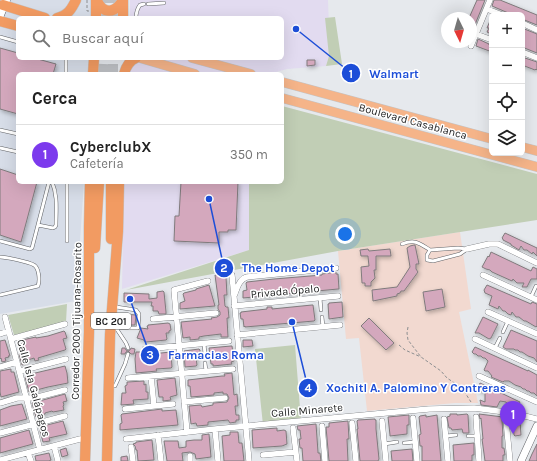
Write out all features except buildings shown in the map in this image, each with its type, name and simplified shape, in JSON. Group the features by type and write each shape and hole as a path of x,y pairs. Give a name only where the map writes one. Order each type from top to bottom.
{"highway":[{"path":"64,16 76,0"},
{"path":"97,0 102,8 107,10 116,9 123,0"},
{"path":"96,16 97,0"},
{"path":"123,0 123,16"},
{"path":"2,6 38,16"},
{"path":"0,21 16,25"},
{"path":"90,60 94,72"},
{"path":"94,60 94,72"},
{"path":"123,60 123,72"},
{"path":"124,72 128,63 132,60"},
{"name":"Corredor 2000 Tijuana-Rosarito","path":"85,461 89,332 88,227 90,184"},
{"path":"89,332 99,184"},
{"path":"107,448 113,431 116,386 113,332 111,184"},
{"name":"BC 201","path":"107,461 119,184"},
{"path":"79,461 88,227"},
{"path":"113,332 116,307 118,231"}],"main road":[{"path":"147,60 188,72"},
{"path":"199,60 244,72"},
{"name":"Boulevard Casablanca","path":"284,83 489,137"},
{"name":"Boulevard Casablanca","path":"284,99 537,167"},
{"path":"525,148 537,151"}],"street":[{"path":"477,32 490,0"},
{"path":"487,9 494,12"},
{"path":"525,24 537,30"},
{"path":"477,34 489,39"},
{"path":"525,53 537,58"},
{"path":"467,249 489,244 498,244 537,263"},
{"name":"Privada Ópalo","path":"233,296 243,278 336,268"},
{"path":"232,275 249,461"},
{"path":"483,275 537,300"},
{"path":"186,432 174,290 208,281"},
{"name":"Privada Ópalo","path":"234,306 338,296"},
{"path":"153,319 216,312"},
{"path":"488,312 537,334"},
{"name":"Calle Isla Galápagos","path":"5,317 40,450"},
{"path":"11,339 65,324"},
{"path":"237,335 340,325"},
{"path":"0,334 9,331"},
{"path":"475,339 537,368"},
{"path":"145,349 229,341"},
{"path":"20,372 66,359"},
{"path":"0,367 17,362"},
{"path":"128,378 232,368"},
{"path":"151,376 154,406"},
{"path":"479,376 537,402"},
{"path":"0,403 17,398 34,398 64,390"},
{"path":"184,402 225,398"},
{"path":"125,409 173,404"},
{"name":"Calle Minarete","path":"126,439 245,426 429,409 474,408 513,413 537,419"},
{"path":"0,433 65,416"},
{"path":"476,417 479,461"},
{"path":"413,418 417,461"},
{"path":"444,419 448,461"},
{"path":"506,420 510,461"},
{"path":"382,421 386,461"},
{"path":"352,423 356,461"},
{"path":"322,426 326,461"},
{"path":"521,461 537,426"},
{"path":"293,428 296,461"},
{"path":"215,429 218,461"},
{"path":"158,435 161,461"},
{"path":"0,460 80,439"},
{"path":"54,446 58,461"},
{"path":"131,447 133,461"},
{"path":"263,455 296,452"},
{"path":"28,453 31,461"}],"lane":[{"path":"136,16 140,5 164,2"},
{"path":"0,37 16,41"},
{"path":"66,60 66,72"},
{"path":"0,130 16,134"},
{"path":"0,148 16,152"},
{"path":"0,241 30,249 34,246 48,184"},
{"path":"38,225 53,228 56,225 56,198 53,184"},
{"path":"67,184 67,241"},
{"path":"402,244 419,242 430,250 458,248 467,249"},
{"path":"430,250 426,255 427,260 433,261 460,254 467,249"},
{"path":"0,257 6,257 33,265 37,268 40,281 38,286 0,295"},
{"path":"531,297 536,286"},
{"path":"320,298 321,310"},
{"path":"113,332 138,328 139,314 136,310 116,307"},
{"path":"322,317 323,327"},
{"path":"503,332 508,321"},
{"path":"113,332 126,343 128,348"},
{"path":"496,348 500,338"},
{"path":"204,343 205,355"},
{"path":"116,386 128,354"},
{"path":"206,363 206,371"},
{"path":"446,436 456,436"},
{"path":"468,436 478,436"},
{"path":"384,444 397,442"},
{"path":"404,443 415,442"}],"path":[{"path":"408,327 408,340 422,357"},
{"path":"399,345 405,350 422,357 441,371 447,378 462,388 474,408"}],"shaded area":[{"path":"0,0 93,0 93,16 16,16 16,60 92,60 92,72 16,72 16,184 84,184 76,301 0,314"},
{"path":"130,0 328,0 330,54 326,66 287,69 276,72 128,72 128,60 284,60 284,16 130,16"},
{"path":"124,184 249,184 249,250 122,289"},
{"path":"460,232 471,309 459,312 478,403 455,403 367,411 359,338 346,339 338,251"}],"green space":[{"path":"335,17 342,64 326,66 329,56 325,18"},
{"path":"284,107 537,174 537,220 338,251 126,290 249,250 249,184 284,184"},
{"path":"67,304 66,322 14,335 8,315"},
{"path":"295,345 301,421 263,425 255,349"}],"tunnel":[{"path":"105,0 105,16"},
{"path":"114,16 115,0"},
{"path":"103,72 104,60"},
{"path":"113,60 113,72"}],"place":[{"name":"Walmart","path":"296,29"},
{"name":"The Home Depot","path":"209,199"},
{"name":"Farmacias Roma","path":"130,299"},
{"name":"Xochitl A. Palomino Y Contreras","path":"292,322"},
{"name":"CyberclubX","path":"513,434"}]}
